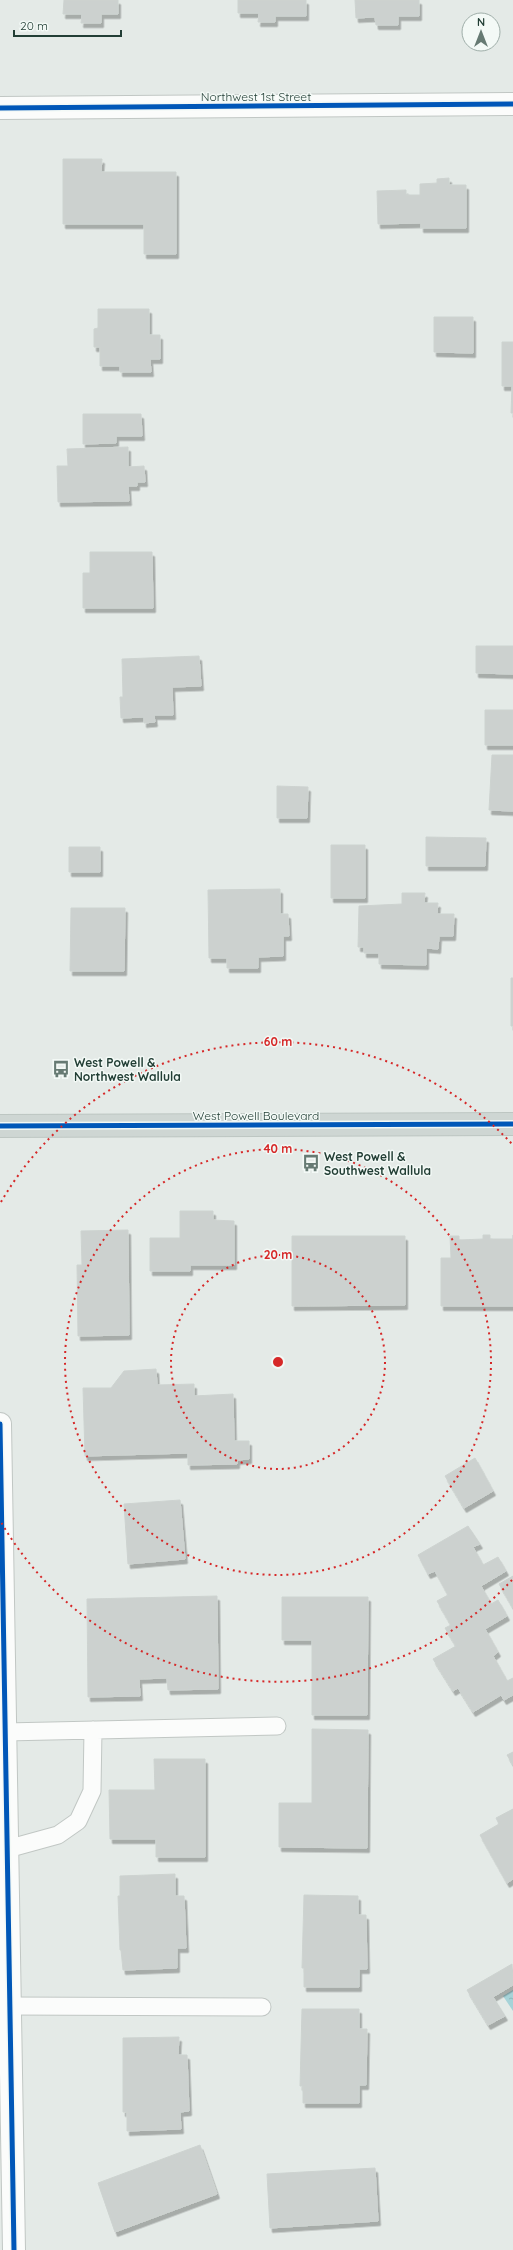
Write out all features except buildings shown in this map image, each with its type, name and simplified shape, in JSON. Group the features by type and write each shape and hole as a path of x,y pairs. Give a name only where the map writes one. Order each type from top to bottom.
{"main road":[{"name":"West Powell Boulevard","path":"0,1126 513,1124"}],"street":[{"name":"Northwest 1st Street","path":"0,108 513,104"},
{"path":"0,1424 2,1629 5,1732 3,1761 7,1849 14,2250"}],"lane":[{"path":"5,1732 277,1726"},
{"path":"7,1849 58,1835 78,1820 92,1791 93,1730"},
{"path":"10,2006 262,2007"}],"water":[{"path":"513,1990 513,2011 503,1996"}],"cycle path":[{"path":"0,108 513,104"},
{"path":"0,1126 513,1124"},
{"path":"0,1424 14,2250"}],"place":[{"name":"West Powell & Northwest Wallula","path":"61,1069"},
{"name":"West Powell & Southwest Wallula","path":"311,1163"}]}
